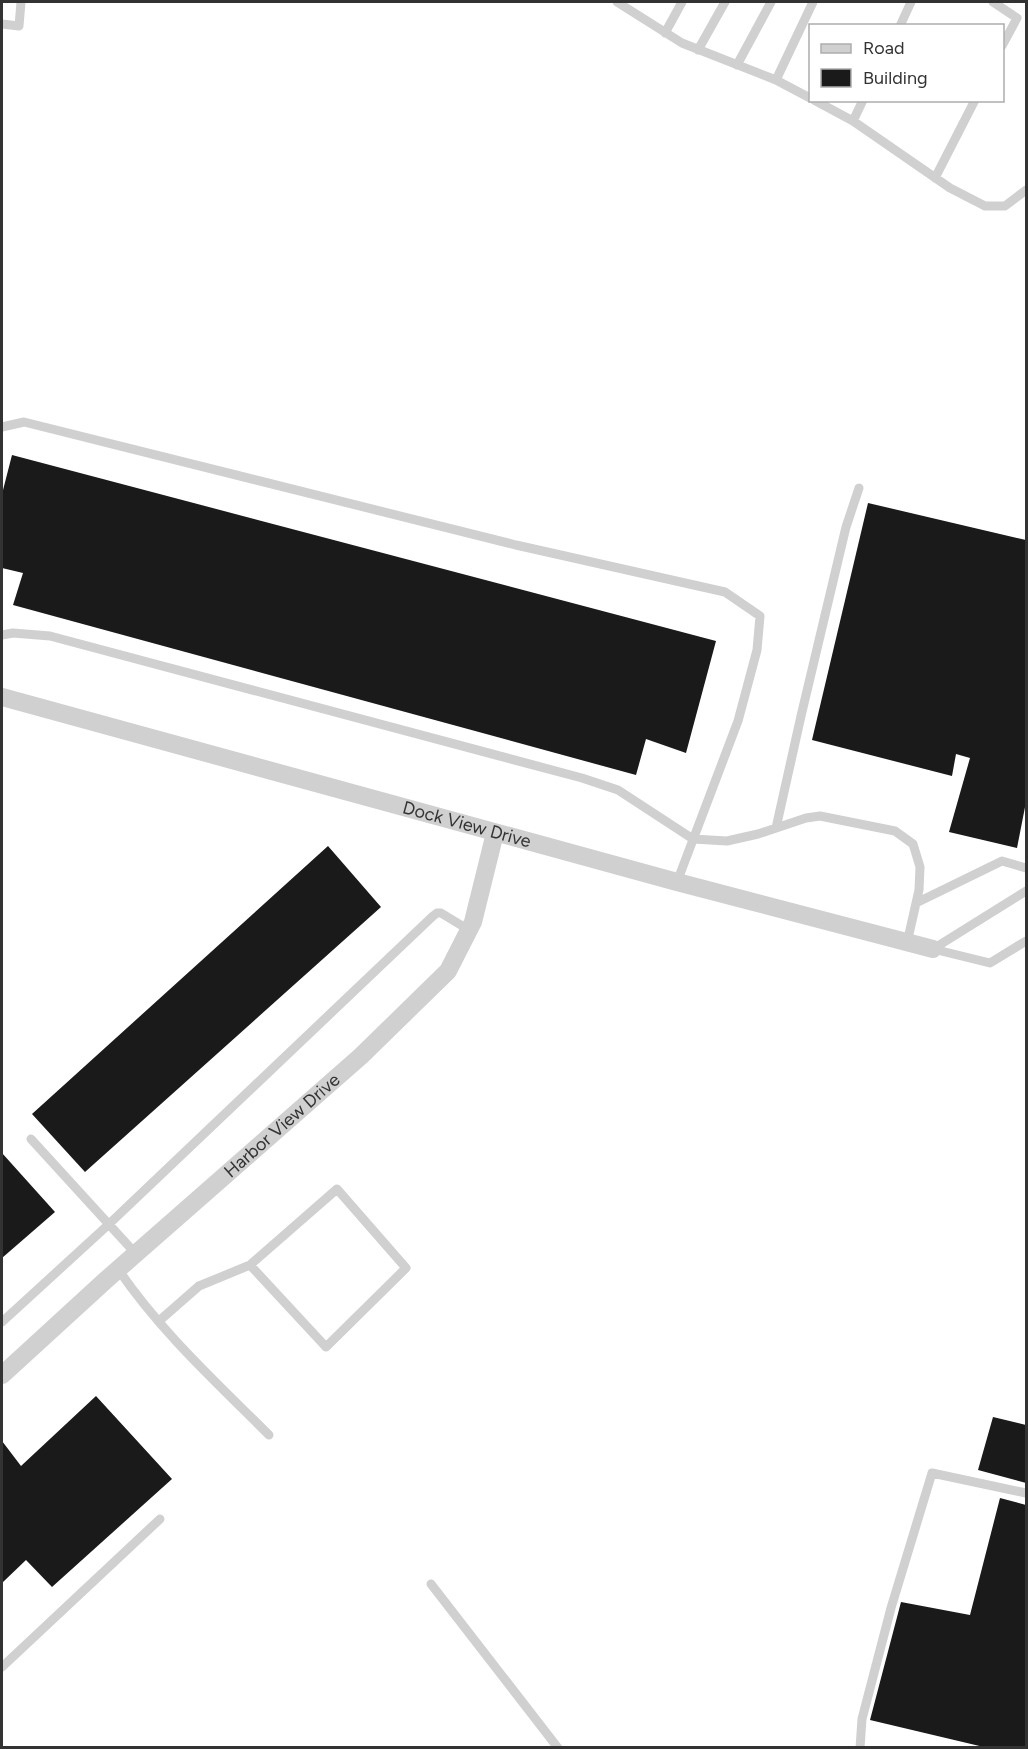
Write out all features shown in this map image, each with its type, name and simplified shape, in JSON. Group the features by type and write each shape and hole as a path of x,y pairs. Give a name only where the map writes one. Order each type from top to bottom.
{"street":[{"name":"Dock View Drive","path":"2,697 677,882 933,949"},
{"name":"Harbor View Drive","path":"2,1375 118,1269 360,1056 448,971 474,922 495,832"}],"lane":[{"path":"2,24 19,26 21,2"},
{"path":"617,2 628,5 682,44 776,80 809,97"},
{"path":"665,33 682,2"},
{"path":"698,50 725,2"},
{"path":"737,65 771,2"},
{"path":"776,80 813,2"},
{"path":"901,24 911,2"},
{"path":"993,2 1017,18 1004,42"},
{"path":"818,102 853,121 950,188 985,206 1005,206 1026,190"},
{"path":"853,121 862,102"},
{"path":"935,178 974,102"},
{"path":"2,427 24,422 516,545 725,592 760,616 757,650 738,721 677,882"},
{"path":"776,828 846,527 860,488"},
{"path":"2,635 13,633 50,636 582,778 618,790 693,839 727,841 820,816 895,831 913,844 920,867 919,890 907,943"},
{"path":"916,903 1002,861 1026,868"},
{"path":"933,949 1026,891"},
{"path":"2,1322 108,1225 434,915 441,914 469,930"},
{"path":"933,949 990,963 1026,941"},
{"path":"31,1139 136,1254"},
{"path":"159,1321 199,1286 250,1265 337,1189 406,1269 326,1347 250,1265"},
{"path":"118,1269 136,1296 176,1341 269,1435"},
{"path":"860,1748 862,1719 891,1608 932,1473 1026,1493"},
{"path":"2,1667 160,1519"},
{"path":"431,1584 558,1748"}],"building":[{"path":"12,455 716,641 686,753 646,739 636,775 13,605 23,573 2,568 2,494"},
{"path":"868,503 1026,540 1026,802 1017,848 949,832 970,758 956,754 952,776 812,740"},
{"path":"328,846 381,907 85,1172 32,1114"},
{"path":"2,1153 55,1212 2,1258"},
{"path":"96,1396 172,1479 52,1587 26,1560 2,1583 2,1441 21,1466"},
{"path":"993,1417 1026,1425 1026,1483 978,1470"},
{"path":"1000,1498 1026,1505 1026,1748 988,1748 870,1720 901,1602 970,1615"}]}
